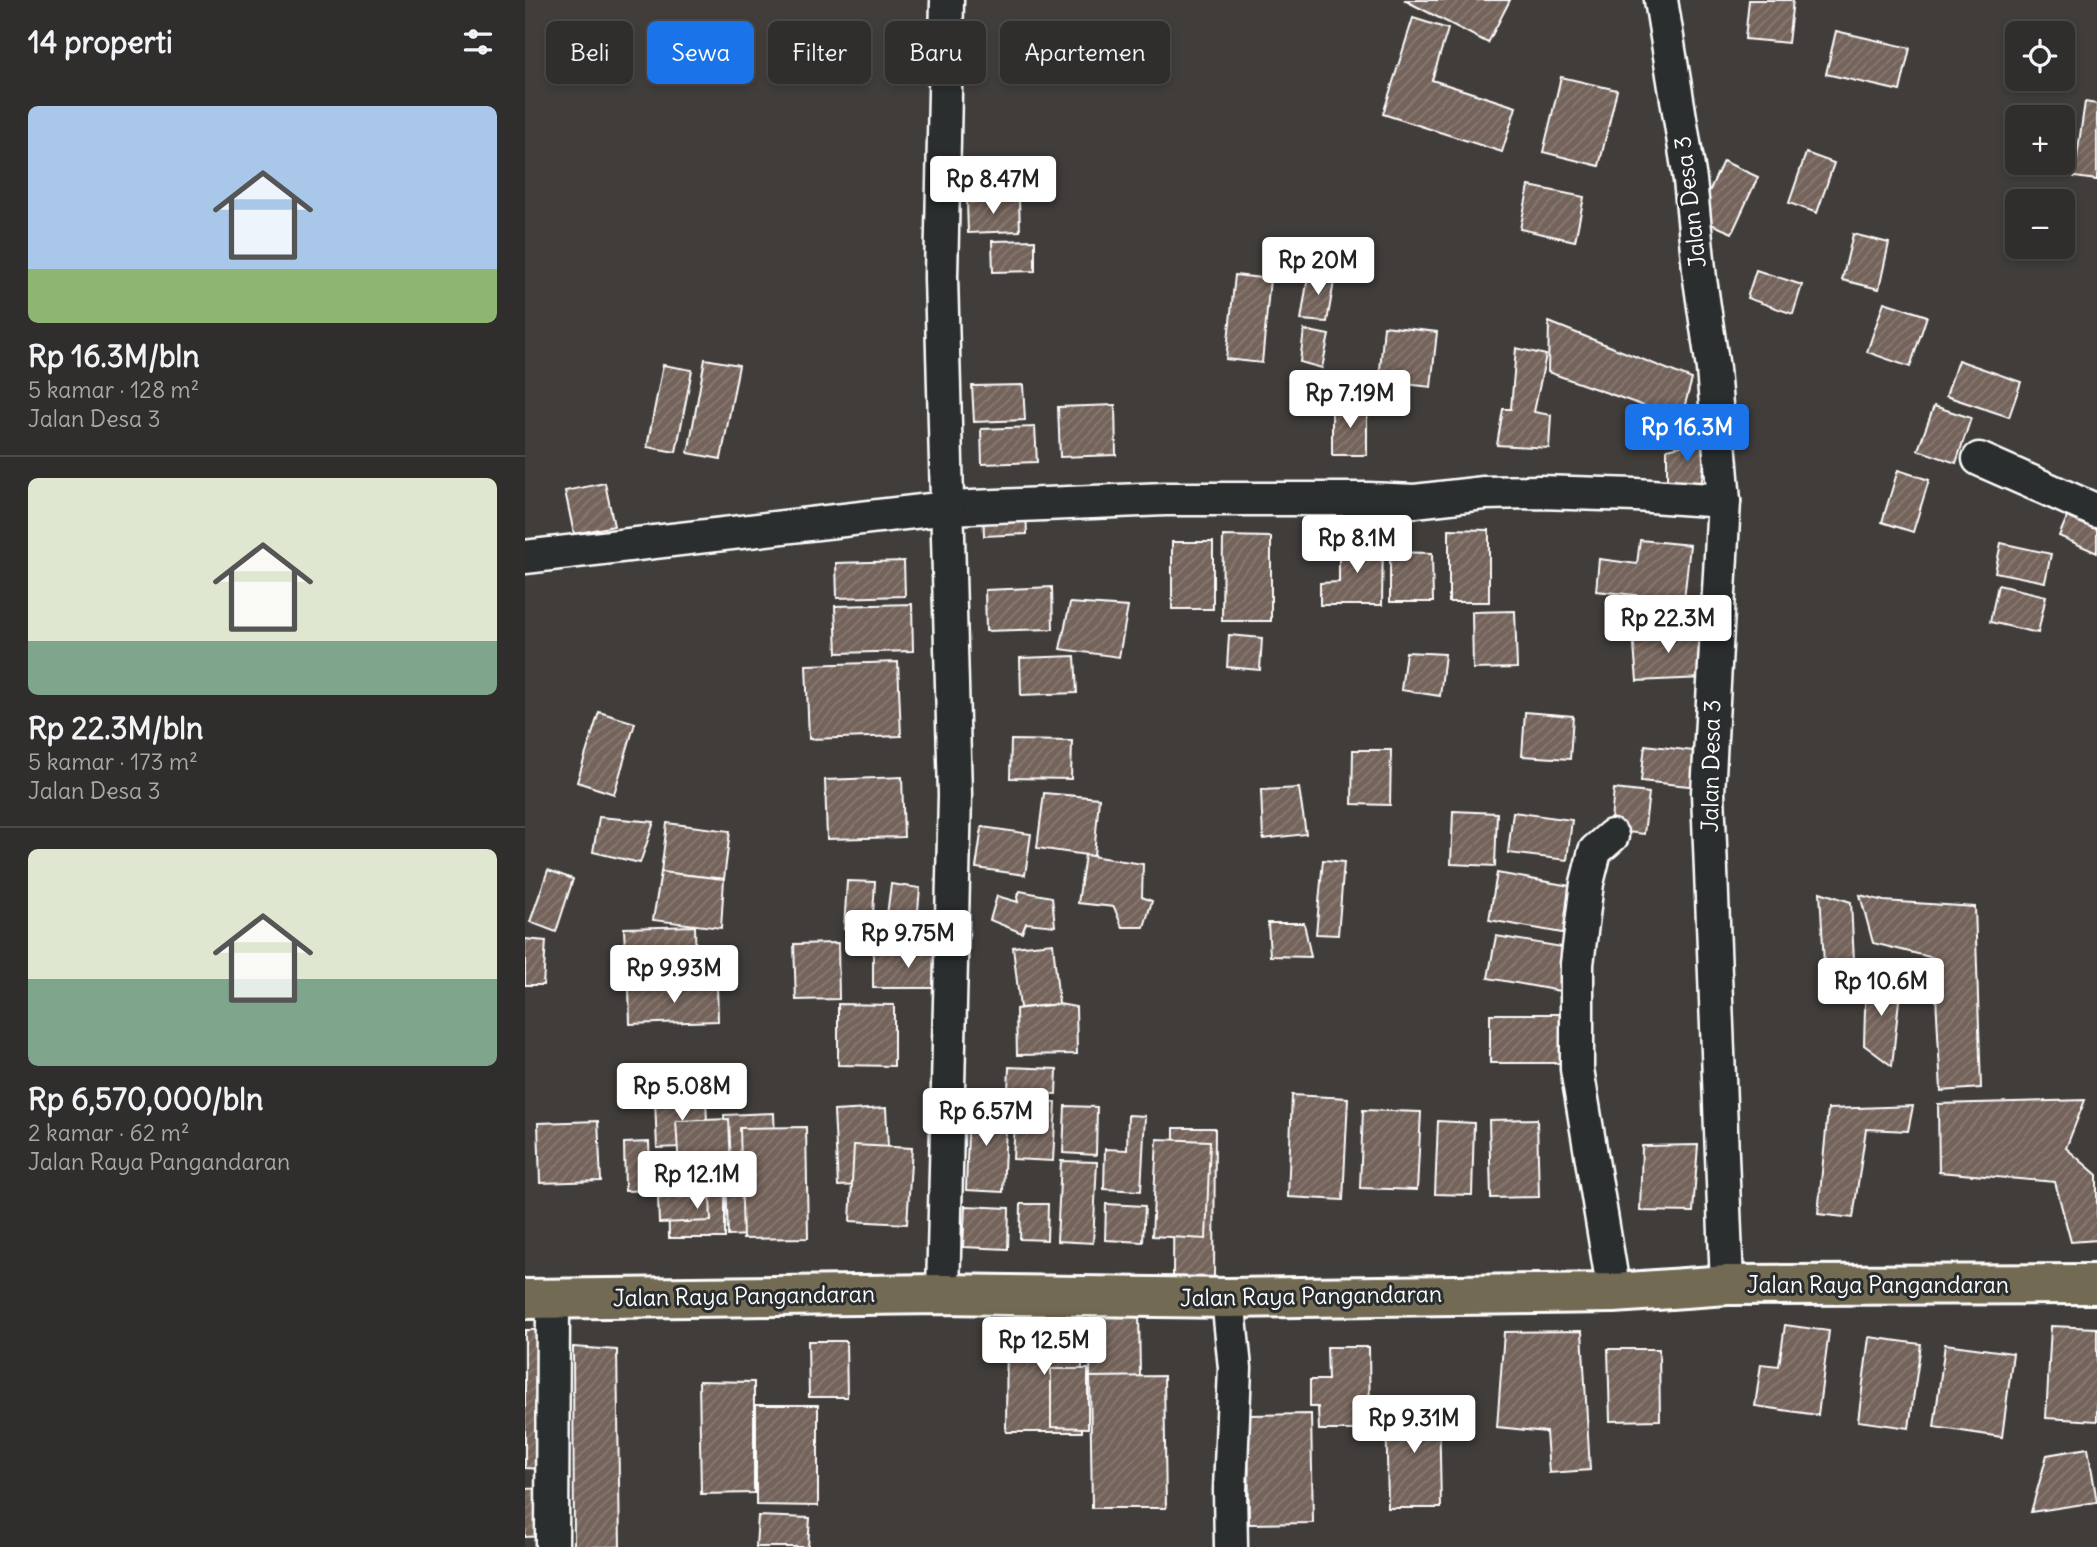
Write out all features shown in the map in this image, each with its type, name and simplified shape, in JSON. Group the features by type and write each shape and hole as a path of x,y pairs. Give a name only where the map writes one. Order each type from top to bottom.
{"highway":[{"name":"Jalan Raya Pangandaran","path":"539,1299 943,1293 1228,1298 1614,1293 1727,1285 2097,1284"}],"street":[{"path":"943,1293 955,795 941,277 947,0"},
{"name":"Jalan Desa 3","path":"1661,0 1690,180 1713,369 1724,501 1708,793 1727,1285"},
{"path":"1979,460 2097,511"},
{"path":"525,557 948,508 1165,499 1415,501 1484,493 1539,492 1724,501"},
{"path":"1612,836 1595,851 1587,883 1577,964 1577,1069 1614,1293"},
{"path":"1228,1298 1235,1368 1230,1490 1231,1547"},
{"path":"539,1299 552,1547"}],"building":[{"path":"1404,0 1510,0 1488,43"},
{"path":"1749,0 1793,0 1788,43 1745,39"},
{"path":"1413,18 1448,29 1432,80 1516,107 1502,152 1383,114"},
{"path":"1836,31 1910,48 1900,91 1826,74"},
{"path":"1561,77 1617,90 1599,166 1543,152"},
{"path":"2085,102 2097,104 2097,180 2074,177"},
{"path":"1806,153 1834,163 1817,213 1789,203"},
{"path":"1723,161 1758,177 1732,233 1697,218"},
{"path":"1529,186 1584,197 1575,241 1520,229"},
{"path":"1019,200 1020,231 968,233 967,202"},
{"path":"1853,234 1889,243 1879,289 1842,280"},
{"path":"1035,240 1035,271 993,272 992,241"},
{"path":"1309,270 1335,276 1327,322 1301,320"},
{"path":"1756,270 1802,285 1793,314 1747,298"},
{"path":"1235,275 1270,279 1262,363 1226,359"},
{"path":"1884,302 1927,316 1910,367 1867,352"},
{"path":"1549,322 1692,379 1681,419 1548,372"},
{"path":"1384,326 1437,332 1431,387 1379,381"},
{"path":"1304,330 1329,335 1322,368 1300,362"},
{"path":"1516,348 1546,355 1534,412 1551,415 1549,448 1497,445 1503,409 1511,409"},
{"path":"705,359 739,365 721,459 688,453"},
{"path":"1958,360 2021,382 2009,417 1946,396"},
{"path":"663,365 692,370 676,452 647,447"},
{"path":"1023,385 1025,420 974,422 972,386"},
{"path":"1115,405 1116,455 1060,457 1058,407"},
{"path":"1332,406 1367,406 1367,455 1332,455"},
{"path":"1934,406 1971,418 1956,463 1918,450"},
{"path":"1035,427 1037,462 982,464 981,429"},
{"path":"1707,440 1701,487 1667,482 1667,449"},
{"path":"1898,470 1929,480 1913,532 1882,522"},
{"path":"605,483 614,526 574,534 565,491"},
{"path":"2073,503 2097,514 2097,553 2059,536"},
{"path":"1026,509 1027,534 984,536 983,510"},
{"path":"1449,529 1489,530 1489,602 1449,602"},
{"path":"1223,536 1271,537 1271,621 1222,621"},
{"path":"1339,539 1383,539 1382,605 1320,605 1320,583 1339,582"},
{"path":"1640,540 1690,545 1684,600 1596,591 1599,559 1637,564"},
{"path":"1172,542 1213,542 1213,609 1172,609"},
{"path":"2001,543 2051,554 2045,582 1995,572"},
{"path":"1390,552 1432,553 1433,602 1390,602"},
{"path":"904,561 905,596 837,598 836,563"},
{"path":"1998,585 2046,596 2038,633 1990,622"},
{"path":"1052,587 1053,629 986,631 985,590"},
{"path":"1070,603 1128,607 1119,657 1060,649"},
{"path":"912,604 913,651 837,653 835,606"},
{"path":"1515,611 1517,668 1473,669 1472,612"},
{"path":"1700,629 1703,678 1637,681 1633,634"},
{"path":"1229,635 1262,638 1260,670 1227,667"},
{"path":"1406,652 1445,654 1440,696 1401,690"},
{"path":"1075,656 1077,693 1021,695 1020,658"},
{"path":"898,662 901,736 809,739 806,665"},
{"path":"599,712 635,723 614,794 577,782"},
{"path":"1525,712 1573,716 1570,759 1522,756"},
{"path":"1011,740 1072,741 1071,779 1010,778"},
{"path":"1645,745 1702,752 1698,787 1641,781"},
{"path":"1353,750 1391,750 1390,805 1352,804"},
{"path":"902,777 904,837 827,839 825,780"},
{"path":"1299,788 1306,834 1263,839 1261,790"},
{"path":"1614,789 1649,793 1644,834 1610,830"},
{"path":"1044,793 1099,798 1094,856 1037,848"},
{"path":"1453,811 1497,813 1495,866 1451,864"},
{"path":"1513,812 1572,820 1567,860 1508,853"},
{"path":"599,817 654,822 640,863 593,852"},
{"path":"667,823 730,831 724,879 661,872"},
{"path":"982,827 1031,834 1025,875 976,868"},
{"path":"1085,855 1143,864 1142,897 1152,901 1144,927 1122,927 1114,907 1078,903"},
{"path":"1323,860 1344,862 1338,935 1316,934"},
{"path":"548,870 573,879 556,932 530,922"},
{"path":"661,872 724,879 721,928 653,920"},
{"path":"1497,873 1576,887 1568,934 1489,920"},
{"path":"847,881 875,882 872,931 844,929"},
{"path":"891,884 920,888 916,933 885,930"},
{"path":"1020,891 1052,897 1055,926 1026,923 1022,933 990,920 997,896 1018,902"},
{"path":"1820,892 1851,902 1855,981 1825,982"},
{"path":"1860,895 1884,901 1975,907 1981,1088 1941,1091 1934,958 1873,943"},
{"path":"1268,923 1304,923 1311,957 1270,956"},
{"path":"695,926 696,974 626,976 624,928"},
{"path":"1496,936 1568,948 1560,991 1488,978"},
{"path":"525,939 546,941 543,985 525,985"},
{"path":"838,943 839,999 796,1000 794,944"},
{"path":"1053,943 1059,1004 1020,1008 1013,947"},
{"path":"873,944 881,952 943,952 943,988 873,988"},
{"path":"1866,972 1900,991 1892,1066 1864,1045"},
{"path":"717,985 718,1021 630,1024 629,989"},
{"path":"838,1004 894,1005 894,1066 838,1065"},
{"path":"1059,1004 1076,1007 1077,1054 1017,1055 1016,1009"},
{"path":"1490,1014 1564,1014 1565,1063 1490,1063"},
{"path":"1009,1067 1057,1069 1056,1094 1008,1092"},
{"path":"1292,1095 1348,1098 1343,1200 1288,1197"},
{"path":"706,1098 708,1146 657,1148 655,1100"},
{"path":"2085,1100 2066,1148 2097,1175 2097,1240 2071,1242 2055,1182 1939,1172 1938,1104"},
{"path":"1016,1101 1056,1103 1053,1161 1013,1159"},
{"path":"969,1104 1007,1105 1003,1192 966,1190"},
{"path":"1065,1106 1097,1107 1096,1155 1063,1153"},
{"path":"1913,1106 1908,1131 1866,1129 1853,1218 1818,1214 1828,1109"},
{"path":"886,1108 890,1184 838,1186 834,1111"},
{"path":"1363,1110 1421,1112 1417,1190 1360,1188"},
{"path":"774,1113 778,1234 728,1236 724,1115"},
{"path":"1128,1115 1145,1116 1141,1191 1104,1189 1105,1149 1127,1150"},
{"path":"729,1119 731,1166 679,1168 676,1121"},
{"path":"1537,1119 1539,1197 1491,1198 1489,1120"},
{"path":"598,1121 601,1181 540,1183 538,1123"},
{"path":"1438,1121 1474,1123 1472,1195 1435,1194"},
{"path":"806,1127 808,1238 743,1239 740,1128"},
{"path":"1174,1128 1215,1128 1214,1278 1173,1277"},
{"path":"1157,1139 1210,1141 1206,1239 1152,1236"},
{"path":"649,1142 651,1190 625,1191 624,1143"},
{"path":"854,1145 912,1148 907,1224 850,1221"},
{"path":"1698,1145 1693,1212 1640,1211 1642,1146"},
{"path":"1061,1161 1097,1162 1093,1243 1057,1241"},
{"path":"668,1185 725,1185 725,1238 669,1238"},
{"path":"710,1196 711,1221 659,1223 658,1197"},
{"path":"1021,1204 1048,1204 1047,1240 1020,1239"},
{"path":"1106,1204 1145,1206 1143,1242 1105,1240"},
{"path":"965,1206 1009,1208 1008,1249 963,1247"},
{"path":"1139,1311 1140,1377 1090,1377 1091,1312"},
{"path":"1007,1321 1082,1321 1082,1432 1006,1432"},
{"path":"1785,1325 1829,1331 1818,1415 1755,1406 1761,1364 1779,1366"},
{"path":"2051,1326 2097,1328 2097,1421 2046,1418"},
{"path":"525,1330 541,1330 543,1469 525,1468"},
{"path":"1582,1331 1590,1470 1549,1473 1546,1432 1497,1427 1504,1332"},
{"path":"1869,1337 1921,1344 1909,1428 1858,1421"},
{"path":"808,1341 846,1341 847,1397 809,1397"},
{"path":"1945,1344 2013,1353 2002,1437 1934,1427"},
{"path":"573,1347 617,1350 620,1547 574,1547"},
{"path":"1327,1347 1369,1347 1370,1430 1319,1430 1318,1407 1310,1407 1310,1380 1328,1380"},
{"path":"1608,1349 1659,1349 1660,1420 1610,1421"},
{"path":"1051,1369 1088,1369 1088,1428 1051,1427"},
{"path":"1164,1376 1166,1508 1092,1508 1090,1377"},
{"path":"699,1381 754,1382 754,1493 701,1494"},
{"path":"1439,1402 1441,1508 1388,1508 1386,1403"},
{"path":"756,1405 818,1405 818,1506 756,1505"},
{"path":"1311,1414 1313,1523 1249,1524 1248,1415"},
{"path":"2088,1448 2097,1502 2031,1512 2047,1455"},
{"path":"546,1488 546,1536 525,1537 525,1489"},
{"path":"758,1516 810,1518 808,1547 756,1547"}]}
